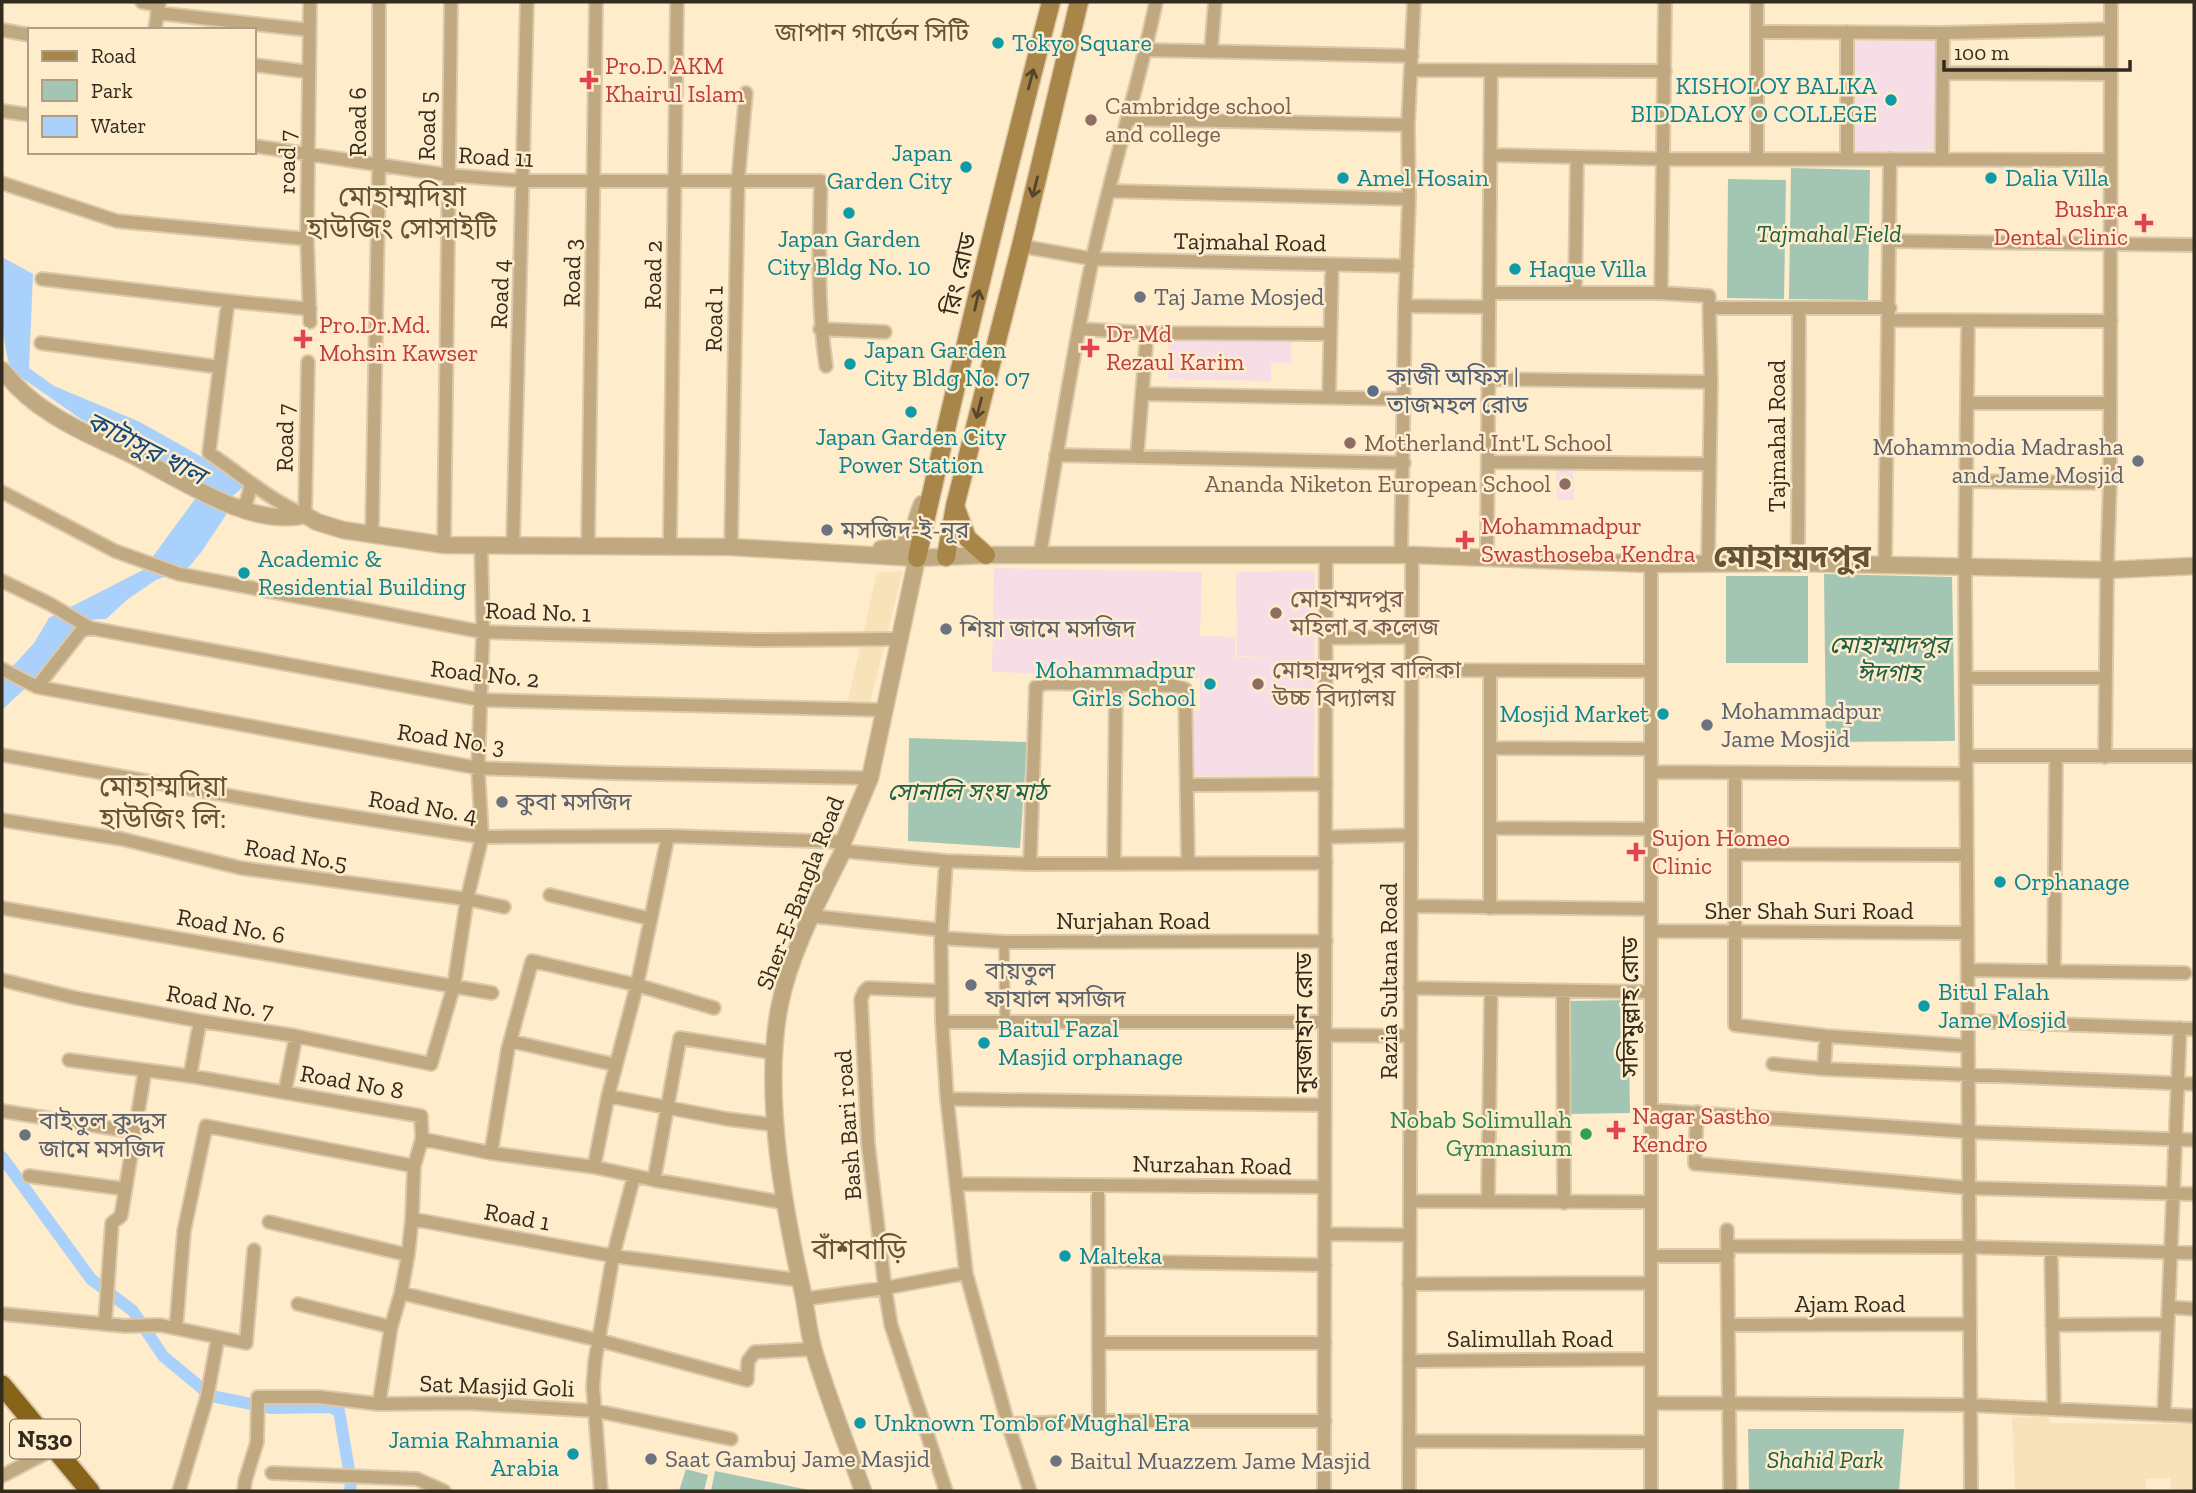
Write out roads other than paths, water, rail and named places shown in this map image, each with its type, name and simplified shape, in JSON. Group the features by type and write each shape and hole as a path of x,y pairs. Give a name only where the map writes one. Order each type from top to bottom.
{"highway":[{"name":"N530","path":"2,1387 90,1491"}],"main road":[{"name":"রিং রোড","path":"917,558 1051,2"},
{"path":"946,557 955,506 1079,2"},
{"path":"1017,135 1046,144"},
{"path":"968,341 994,348"},
{"path":"955,506 967,538 986,555"}],"street":[{"path":"142,2 158,7 309,30"},
{"name":"road 7","path":"228,301 310,315 307,239 310,2"},
{"name":"Road 6","path":"372,535 379,164 379,2"},
{"name":"Road 5","path":"444,544 451,2"},
{"name":"Road 4","path":"513,545 527,2"},
{"name":"Road 3","path":"588,545 596,2"},
{"name":"Road 2","path":"667,548 670,540 677,2"},
{"path":"1040,555 1093,259 1156,2"},
{"path":"1211,51 1215,2"},
{"path":"1406,555 1405,306 1409,198 1408,125 1414,2"},
{"path":"1661,293 1665,2"},
{"path":"1757,2 1757,158"},
{"path":"2105,757 2110,483 2111,2"},
{"path":"155,28 158,7"},
{"path":"1757,32 1943,33 2111,29"},
{"path":"2,30 28,35"},
{"path":"1847,32 1847,158"},
{"path":"1942,159 1943,33"},
{"path":"1146,50 1412,55"},
{"path":"256,65 309,72"},
{"path":"1411,70 1665,71"},
{"path":"1487,556 1491,71"},
{"path":"1943,73 2111,74"},
{"name":"Road 1","path":"731,547 738,180 746,93"},
{"path":"2,111 28,115"},
{"path":"1128,119 1408,125"},
{"name":"Road 11","path":"256,146 447,176 524,181 821,181 821,329"},
{"path":"1490,155 1662,159 2111,160"},
{"path":"1575,293 1577,158"},
{"path":"1885,566 1890,159"},
{"path":"2,183 117,221 307,239"},
{"name":"Tajmahal Road","path":"1110,191 1409,198"},
{"path":"1890,241 2194,245"},
{"name":"Tajmahal Road","path":"1021,246 1093,259 1407,266"},
{"path":"1329,397 1332,265"},
{"path":"42,279 228,301 209,453 251,485 288,508 317,522 372,535 444,544 731,547 917,558 986,555 1406,555 1651,564 2107,570 2194,566"},
{"path":"1489,293 1661,293 1709,296 1711,382 1708,564"},
{"path":"1405,306 1489,307"},
{"path":"1710,308 1799,308 1968,321 2110,321"},
{"name":"Tajmahal Road","path":"1798,564 1799,308"},
{"path":"1968,321 1965,568 1971,1491"},
{"path":"826,366 821,329 885,332"},
{"path":"1080,329 1147,333 1330,334"},
{"path":"1137,456 1147,333"},
{"path":"41,343 219,367"},
{"name":"Road 7","path":"305,515 308,362"},
{"path":"2,370 13,383 48,412 86,435 127,452 180,480 233,505 266,516 288,519 305,515"},
{"path":"1489,379 1711,382"},
{"path":"1142,394 1405,399"},
{"path":"1967,403 2110,403"},
{"path":"1056,455 1404,463"},
{"path":"1488,462 1709,464"},
{"path":"1967,481 2110,483"},
{"path":"233,505 247,500 251,485"},
{"name":"Road No. 1","path":"2,492 116,551 179,574 483,632 754,640 901,639"},
{"path":"837,554 898,548 905,544 914,529 921,505 931,493"},
{"path":"454,985 467,899 482,838 478,768 483,632 481,545"},
{"name":"নুরজাহান রোড","path":"1324,1491 1326,555"},
{"name":"Razia Sultana Road","path":"1406,555 1412,637 1409,1491"},
{"name":"Sher-E-Bangla Road","path":"863,1491 814,1349 799,1280 776,1125 774,1053 781,1002 811,916 843,847 870,778 917,558"},
{"name":"সলিমুল্লাহ রোড","path":"1651,564 1651,1491"},
{"path":"2,581 50,604 89,627"},
{"path":"35,687 81,631 89,627"},
{"name":"Road No. 2","path":"89,627 482,700 885,710"},
{"path":"1326,638 1412,637"},
{"name":"Road No. 3","path":"2,669 35,687 478,768 626,774 870,778"},
{"path":"1411,670 1651,671"},
{"path":"1490,671 1490,908"},
{"path":"1966,678 2105,678"},
{"path":"1030,864 1036,687 1046,682 1177,686 1185,689 1188,863"},
{"path":"1114,864 1116,685"},
{"path":"1490,748 1651,749"},
{"name":"Road No. 4","path":"2,755 482,838 668,836 843,847"},
{"path":"1966,756 2194,756"},
{"path":"2054,971 2056,756"},
{"path":"1651,772 1966,774"},
{"path":"1735,772 1735,1025 1826,1036 1968,1046"},
{"path":"1187,785 1326,783"},
{"name":"Road No.5","path":"2,820 122,839 241,868 467,899 503,907"},
{"path":"1490,828 1651,829"},
{"path":"1326,837 1411,835"},
{"path":"594,1167 608,1096 637,985 668,836"},
{"path":"843,847 946,861 1030,864 1326,863"},
{"path":"1735,854 1967,855"},
{"path":"946,861 940,991 947,1099 966,1273 1008,1424 1030,1491"},
{"path":"550,895 651,919"},
{"path":"1411,906 1651,909"},
{"name":"Road No. 6","path":"2,908 492,993"},
{"name":"Nurjahan Road","path":"811,916 1004,942 1326,941"},
{"name":"Sher Shah Suri Road","path":"1651,931 1967,933"},
{"path":"1004,942 1005,1024"},
{"path":"491,1153 510,1041 532,961 637,985 714,1008"},
{"path":"1968,970 2185,972"},
{"name":"Road No. 7","path":"2,980 76,998 296,1036 431,1064 454,985"},
{"name":"Bash Bari road","path":"940,991 868,988 861,999 868,1143 891,1325 946,1491"},
{"path":"1410,988 1651,992"},
{"path":"1488,1202 1490,990"},
{"path":"1563,991 1564,1203"},
{"path":"190,1076 200,1021"},
{"path":"1968,1021 2194,1029"},
{"path":"942,1022 1325,1029 1410,1036"},
{"path":"2164,1415 2180,1028"},
{"path":"285,1091 296,1036"},
{"path":"1824,1069 1826,1036"},
{"path":"654,1180 680,1038 774,1053"},
{"path":"510,1041 616,1065"},
{"name":"Road No 8","path":"69,1060 285,1091 421,1116 422,1139"},
{"path":"1773,1063 1824,1069 2194,1084"},
{"path":"105,1323 112,1223 121,1216 145,1070"},
{"path":"608,1096 727,1119 776,1125"},
{"path":"947,1099 1325,1105"},
{"path":"1651,1110 1969,1132 2194,1140"},
{"path":"2,1111 135,1132"},
{"path":"1697,1112 1695,1164 1969,1188 2194,1194"},
{"path":"176,1328 184,1231 206,1126 414,1166"},
{"path":"379,1404 391,1326 408,1255 414,1166 422,1139 491,1153 594,1167 786,1203"},
{"path":"29,1176 125,1189"},
{"path":"601,1491 597,1411 593,1387 598,1340 613,1256 634,1176"},
{"name":"Nurzahan Road","path":"956,1184 1325,1187"},
{"name":"Nurzahan Road","path":"1098,1185 1099,1421"},
{"path":"1410,1201 1651,1202"},
{"name":"Road 1","path":"412,1219 613,1256 799,1280"},
{"path":"269,1222 408,1255"},
{"path":"1727,1230 1730,1491"},
{"path":"1325,1234 1410,1235"},
{"path":"1651,1256 1728,1251 1969,1247 2194,1254"},
{"path":"2,1314 125,1326 160,1325 246,1343 254,1250"},
{"path":"2051,1250 2054,1408"},
{"path":"1099,1261 1325,1265"},
{"path":"804,1299 966,1273"},
{"path":"1409,1284 1651,1283"},
{"path":"401,1293 598,1340 747,1380 748,1361 755,1352 814,1349"},
{"path":"298,1304 391,1326"},
{"path":"2169,1307 2194,1308"},
{"name":"Ajam Road","path":"1730,1325 1970,1324"},
{"path":"2052,1325 2168,1324"},
{"path":"179,1491 207,1397 218,1337"},
{"path":"1099,1343 1325,1343"},
{"name":"Salimullah Road","path":"1409,1361 1651,1359"},
{"name":"Sat Masjid Goli","path":"243,1491 257,1442 258,1397 319,1397 379,1404 466,1403 597,1411 731,1439"},
{"path":"1651,1403 1970,1405 2194,1416"},
{"path":"1008,1424 1099,1421 1325,1421"},
{"path":"1409,1441 1651,1442"},
{"path":"2,1476 54,1449"},
{"path":"272,1473 417,1479 444,1491"}],"water":[{"path":"2,257 33,274 29,368 54,386 140,422 241,479 244,486 226,502 226,515 189,567 156,580 128,599 106,619 96,619 75,630 50,665 2,710 2,669 14,665 34,643 49,618 143,570 206,484 81,419 12,371 5,346"}],"waterway":[{"name":"কাটাসুর খাল","path":"2,1157 91,1279 133,1311 163,1356 211,1396 272,1408 330,1407 339,1411 351,1482 350,1491"}],"place":[{"name":"Tokyo Square","path":"998,43"},
{"name":"Pro.D. AKM Khairul Islam","path":"589,80"},
{"name":"KISHOLOY BALIKA BIDDALOY O COLLEGE","path":"1891,100"},
{"name":"Cambridge school and college","path":"1091,120"},
{"name":"Japan Garden City","path":"966,167"},
{"name":"Amel Hosain","path":"1343,178"},
{"name":"Dalia Villa","path":"1991,178"},
{"name":"Japan Garden City Bldg No. 10","path":"849,213"},
{"name":"Bushra Dental Clinic","path":"2144,223"},
{"name":"Haque Villa","path":"1515,269"},
{"name":"Taj Jame Mosjed","path":"1140,297"},
{"name":"Pro.Dr.Md. Mohsin Kawser","path":"303,339"},
{"name":"Dr Md Rezaul Karim","path":"1090,348"},
{"name":"Japan Garden City Bldg No. 07","path":"850,364"},
{"name":"কাজী অফিস | তাজমহল রোড","path":"1373,391"},
{"name":"Japan Garden City Power Station","path":"911,412"},
{"name":"Motherland Int'L School","path":"1350,443"},
{"name":"Mohammodia Madrasha and Jame Mosjid","path":"2138,461"},
{"name":"Ananda Niketon European School","path":"1565,484"},
{"name":"মসজিদ-ই-নূর","path":"827,530"},
{"name":"Mohammadpur Swasthoseba Kendra","path":"1465,540"},
{"name":"Academic & Residential Building","path":"244,573"},
{"name":"মোহাম্মদপুর মহিলা ব কলেজ","path":"1276,613"},
{"name":"শিয়া জামে মসজিদ","path":"946,629"},
{"name":"Mohammadpur Girls School","path":"1210,684"},
{"name":"মোহাম্মদপুর বালিকা উচ্চ বিদ্যালয়","path":"1258,684"},
{"name":"Mosjid Market","path":"1663,714"},
{"name":"Mohammadpur Jame Mosjid","path":"1707,725"},
{"name":"কুবা মসজিদ","path":"502,802"},
{"name":"Sujon Homeo Clinic","path":"1636,852"},
{"name":"Orphanage","path":"2000,882"},
{"name":"বায়তুল ফাযাল মসজিদ","path":"971,985"},
{"name":"Bitul Falah Jame Mosjid","path":"1924,1006"},
{"name":"Baitul Fazal Masjid orphanage","path":"984,1043"},
{"name":"Nagar Sastho Kendro","path":"1616,1130"},
{"name":"Nobab Solimullah Gymnasium","path":"1586,1134"},
{"name":"বাইতুল কুদ্দুস জামে মসজিদ","path":"25,1135"},
{"name":"Malteka","path":"1065,1256"},
{"name":"Unknown Tomb of Mughal Era","path":"860,1423"},
{"name":"Jamia Rahmania Arabia","path":"573,1454"},
{"name":"Saat Gambuj Jame Masjid","path":"651,1459"},
{"name":"Baitul Muazzem Jame Masjid","path":"1056,1461"}],"district":[{"name":"জাপান গার্ডেন সিটি","path":"872,32"},
{"name":"মোহাম্মদিয়া হাউজিং সোসাইটি","path":"402,212"},
{"name":"মোহাম্মদপুর","path":"1792,556"},
{"name":"মোহাম্মদিয়া হাউজিং লি:","path":"163,802"},
{"name":"বাঁশবাড়ি","path":"859,1249"}],"park label":[{"name":"Tajmahal Field","path":"1829,234"},
{"name":"মোহাম্মাদপুর ঈদগাহ","path":"1889,659"},
{"name":"সোনালি সংঘ মাঠ","path":"967,792"},
{"name":"Shahid Park","path":"1825,1460"}]}
